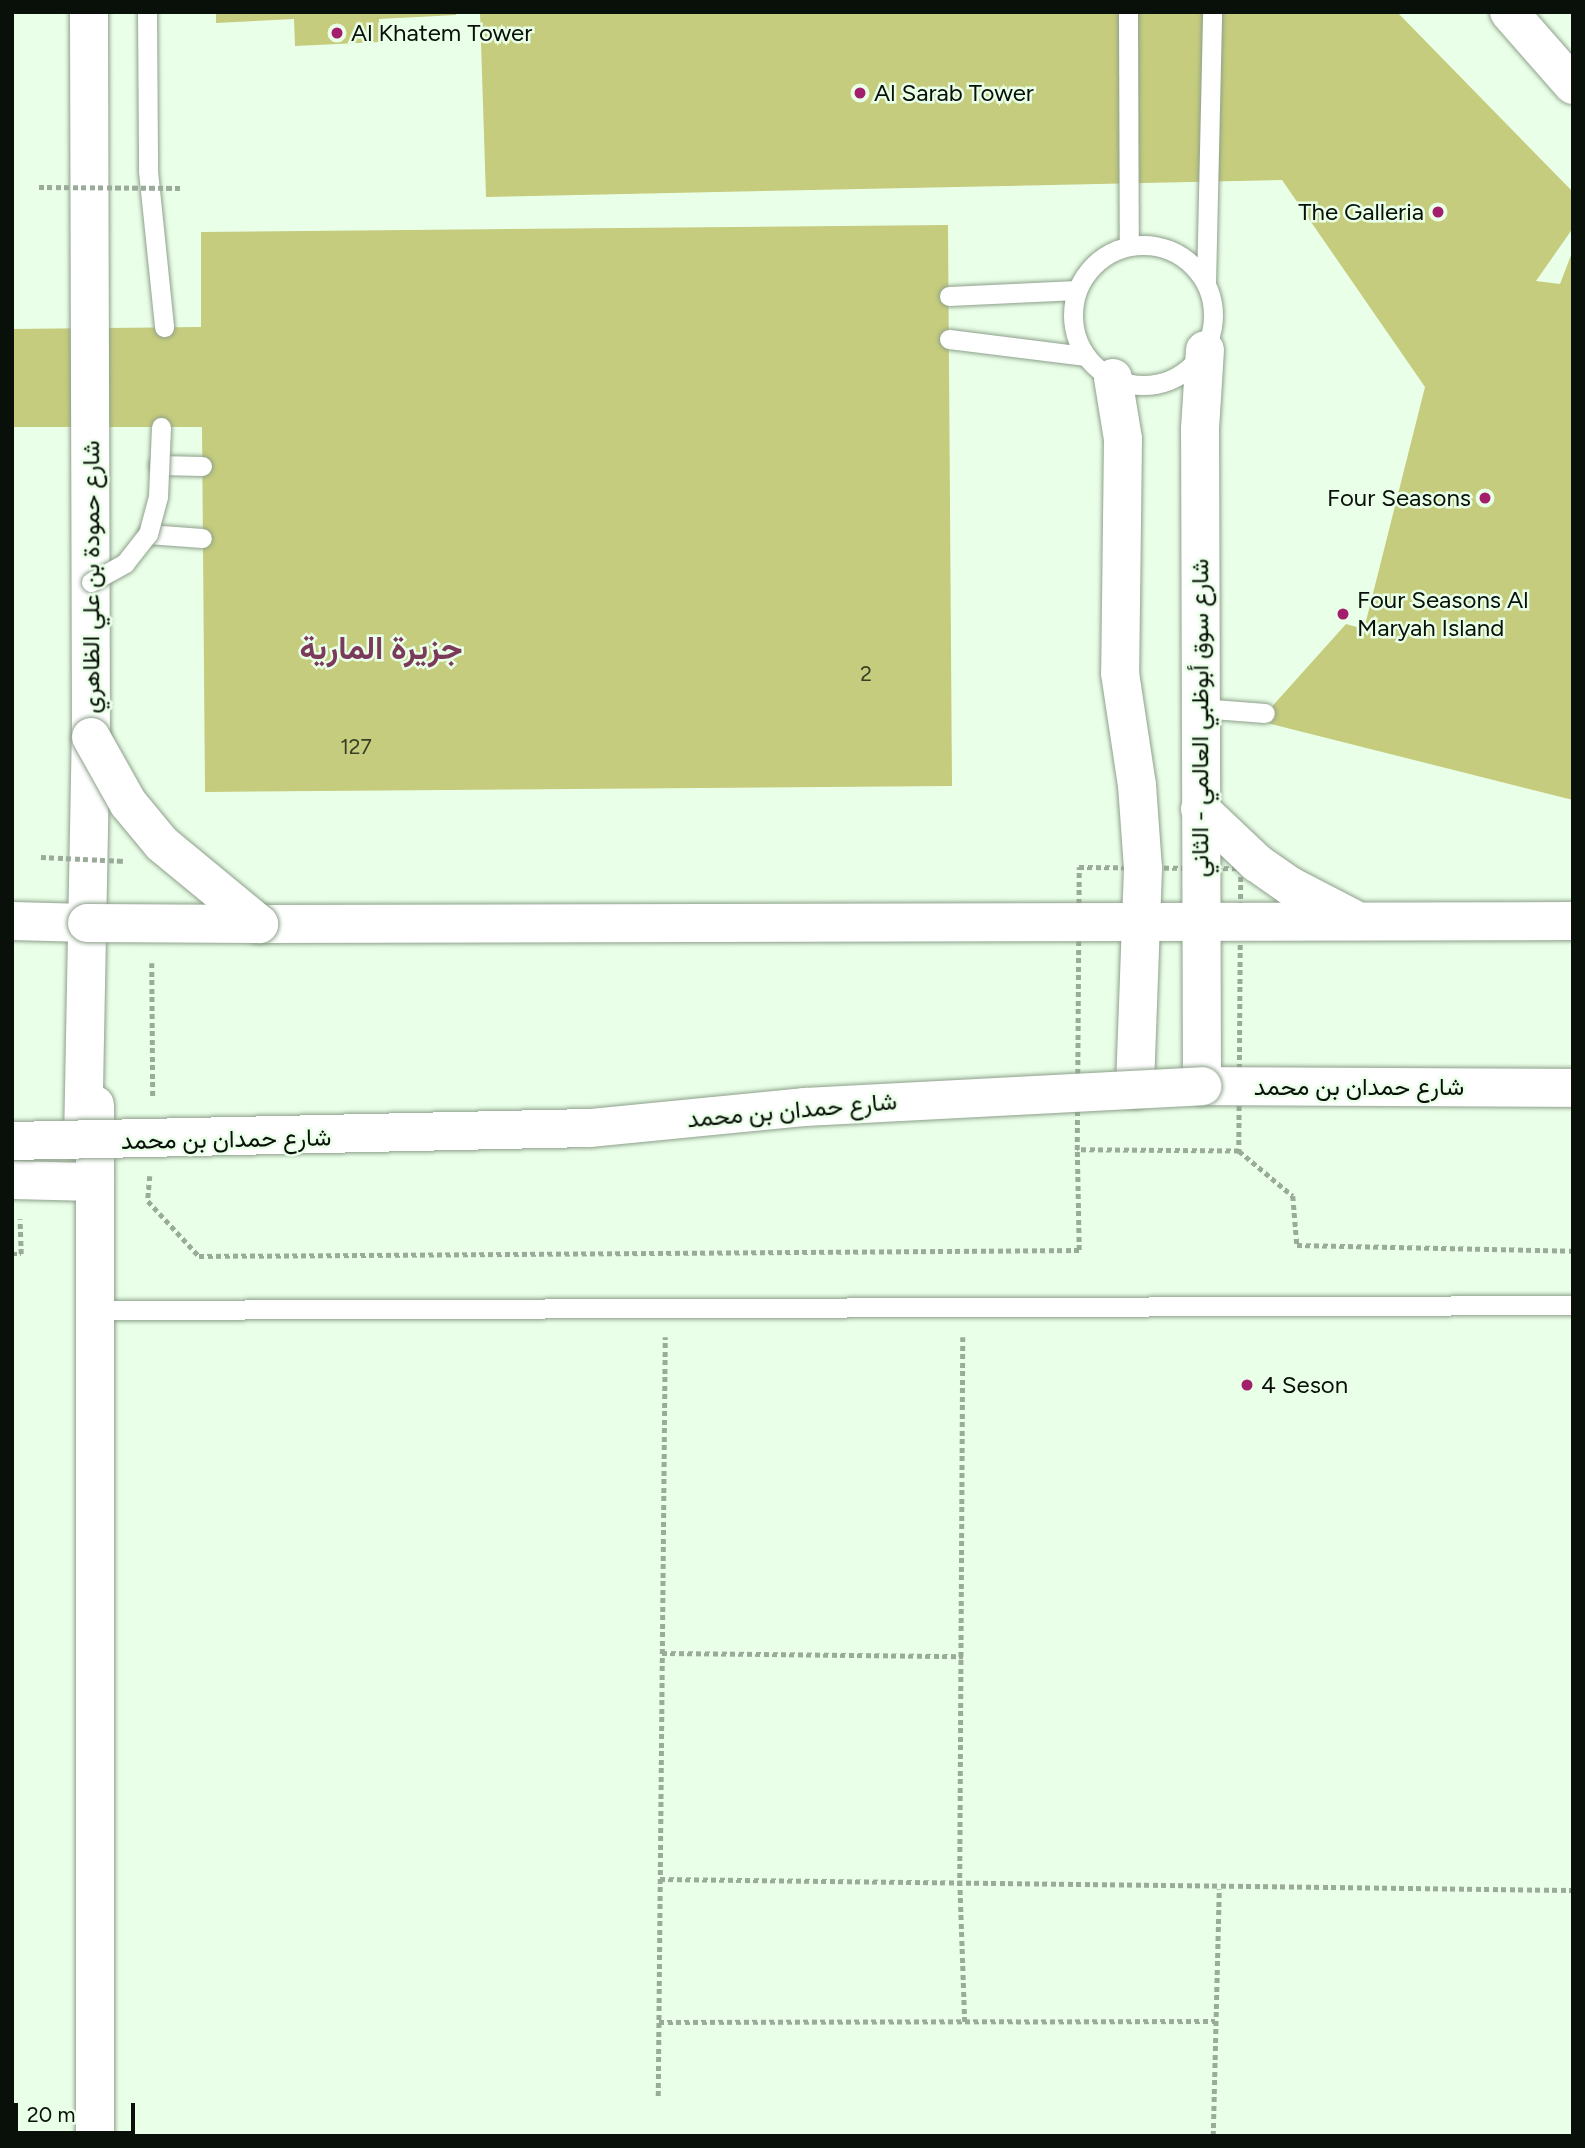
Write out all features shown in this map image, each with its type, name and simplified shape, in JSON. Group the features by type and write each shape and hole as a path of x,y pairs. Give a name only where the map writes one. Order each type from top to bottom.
{"main road":[{"name":"شارع حمودة بن علي الظاهري","path":"83,1142 91,737 89,12"},
{"path":"94,2136 95,1182 103,12"},
{"path":"1509,12 1573,85"},
{"name":"شارع سوق أبوظبي العالمي - الثاني","path":"1202,1086 1199,923 1200,416 1205,350"},
{"path":"1100,367 1124,459 1120,673 1141,825 1135,1088"},
{"path":"91,737 128,803 162,844 258,924"},
{"path":"1199,809 1235,844 1290,886 1360,922"},
{"path":"12,921 258,924 1573,920"},
{"name":"شارع حمدان بن محمد","path":"12,1141 83,1142 590,1128 805,1107 1135,1088 1573,1088"},
{"path":"16,1197 95,1182"}],"lane":[{"path":"147,12 150,188 164,327"},
{"path":"1128,12 1129,246"},
{"path":"1206,283 1212,12"},
{"path":"949,339 1100,367 1155,384 1192,366 1205,350 1213,328 1213,305 1206,283 1193,264 1174,251 1152,244 1129,246 1107,254 1089,270 1077,290 1073,313 1075,336 1100,367"},
{"path":"949,296 1077,290"},
{"path":"91,582 125,563 148,534 155,516 161,427"},
{"path":"159,465 202,466"},
{"path":"148,534 202,538"},
{"path":"1200,708 1265,713"},
{"path":"95,1310 1573,1305"}],"path":[{"path":"38,187 182,188"},
{"path":"1239,1151 1293,1196 1297,1245 1573,1251"},
{"path":"12,1254 21,1254 16,1197"},
{"path":"963,1307 960,1881 965,2022"},
{"path":"658,2096 665,1308"},
{"path":"662,1653 963,1656"},
{"path":"660,1879 960,1881 1219,1889 1573,1891"},
{"path":"1213,2136 1219,1889"},
{"path":"659,2022 1214,2021"}],"building":[{"name":"Al Khatem Tower","path":"216,12 456,12 456,15 379,19 380,42 295,46 294,19 216,23"},
{"name":"The Galleria","path":"480,12 1397,12 1573,192 1573,228 1536,281 1560,284 1573,250 1573,800 1259,721 1346,624 1364,629 1425,387 1282,180 486,197"},
{"path":"948,225 952,786 205,792 202,427 12,427 12,329 201,327 201,232"}],"place":[{"name":"Al Khatem Tower","path":"337,33"},
{"name":"Al Sarab Tower","path":"860,93"},
{"name":"The Galleria","path":"1438,212"},
{"name":"Four Seasons","path":"1485,498"},
{"name":"Four Seasons Al Maryah Island","path":"1343,614"},
{"name":"4 Seson","path":"1247,1385"}],"district":[{"name":"جزيرة المارية","path":"381,648"}]}
